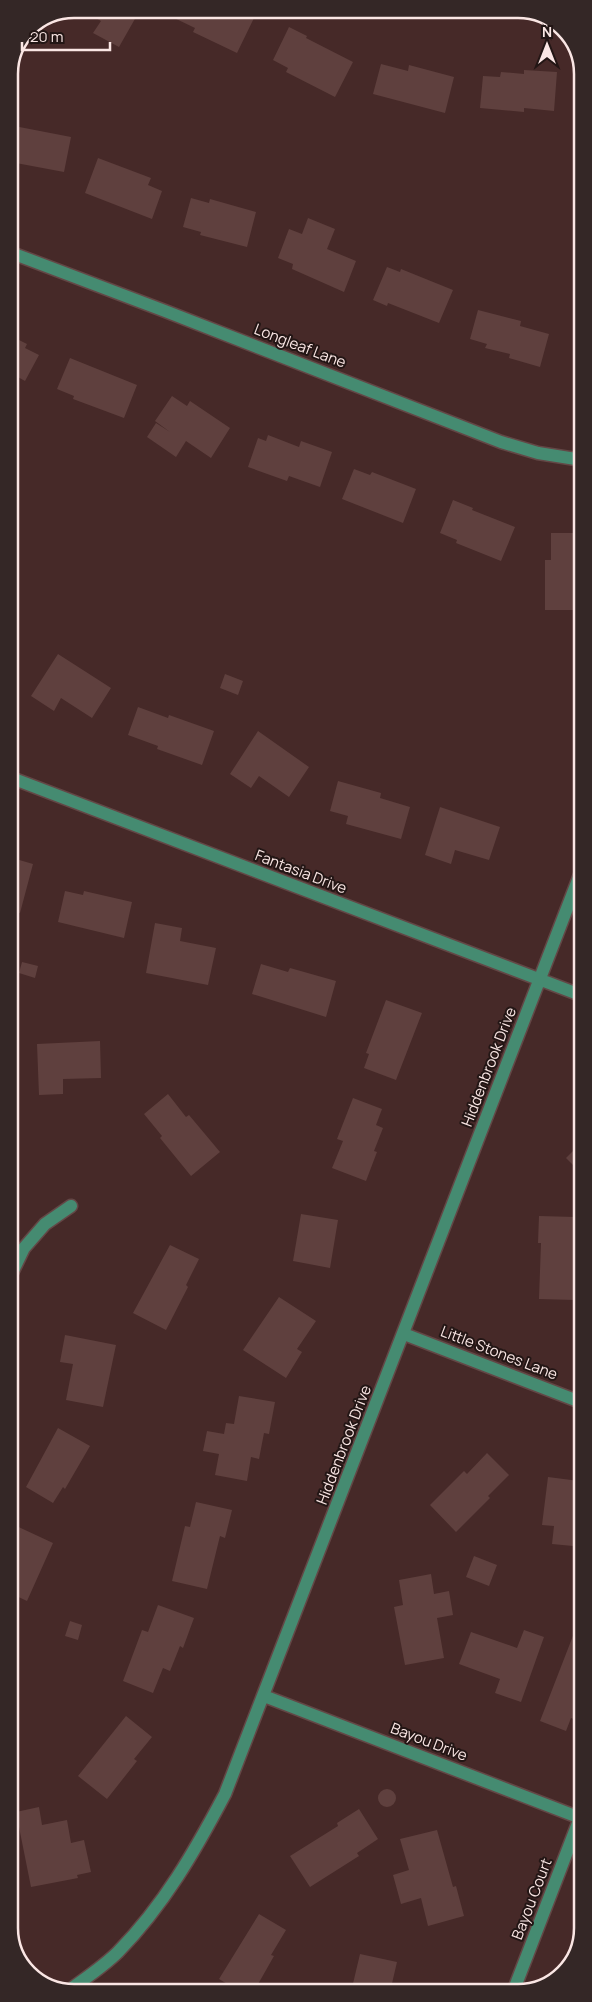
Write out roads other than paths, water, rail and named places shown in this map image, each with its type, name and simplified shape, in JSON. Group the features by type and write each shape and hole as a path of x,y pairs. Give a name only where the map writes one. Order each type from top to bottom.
{"street":[{"name":"Longleaf Lane","path":"18,255 501,442 538,453 574,459"},
{"name":"Fantasia Drive","path":"18,780 574,993"},
{"name":"Hiddenbrook Drive","path":"77,1984 117,1953 156,1909 197,1848 225,1794 404,1334 574,889"},
{"path":"18,1260 24,1248 45,1224 71,1206"},
{"name":"Little Stones Lane","path":"404,1334 574,1400"},
{"name":"Bayou Drive","path":"264,1696 574,1815"},
{"name":"Bayou Court","path":"516,1984 574,1838"}]}
